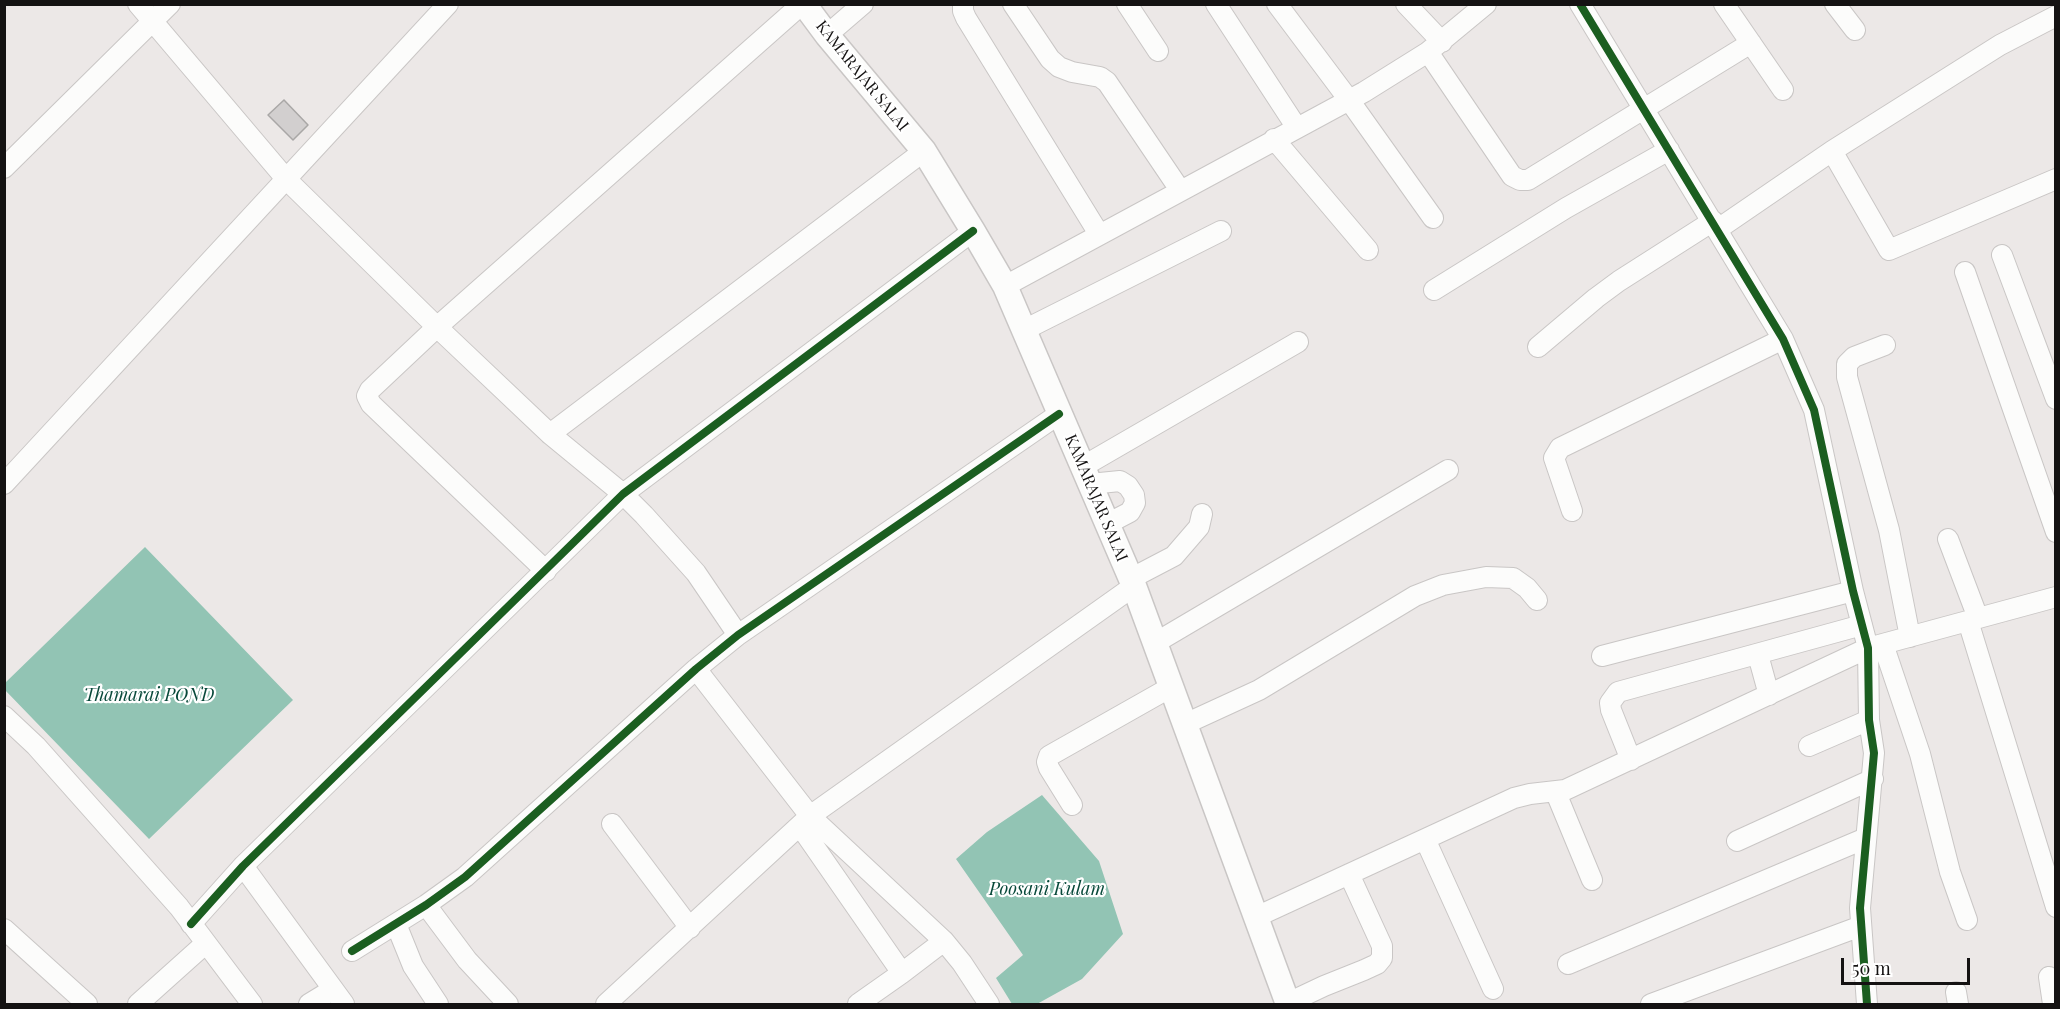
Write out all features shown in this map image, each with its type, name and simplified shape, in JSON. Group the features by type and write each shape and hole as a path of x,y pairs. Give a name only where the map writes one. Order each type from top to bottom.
{"main road":[{"name":"KAMARAJAR SALAI","path":"803,4 924,151 1005,286 1132,582 1288,1004"}],"street":[{"path":"138,4 287,180 550,434 623,494 644,515 696,573 738,635"},
{"path":"4,168 170,4"},
{"path":"4,484 448,4"},
{"path":"546,571 370,404 367,396 370,390 437,327 803,4"},
{"path":"827,35 863,4"},
{"path":"963,4 966,18 1100,234"},
{"path":"1013,4 1050,59 1059,67 1100,77 1107,82 1180,190"},
{"path":"1127,4 1158,51"},
{"path":"1215,4 1297,128"},
{"path":"1277,4 1349,100 1433,219"},
{"path":"1406,4 1435,47 1512,176 1520,180 1528,180 1751,43"},
{"path":"1005,286 1349,100 1435,47 1486,4"},
{"path":"1580,4 1783,339 1814,410 1862,625 1876,646 1920,754 1950,872 1967,920"},
{"path":"1724,4 1783,90"},
{"path":"1835,4 1855,30"},
{"path":"1538,347 1613,285 1715,225 2000,45 2055,16"},
{"path":"1274,139 1368,250"},
{"path":"1434,290 1566,208 1669,150"},
{"path":"550,434 745,284 924,151"},
{"path":"1832,151 1889,250 2055,179"},
{"path":"191,924 243,866 623,494 974,231"},
{"path":"1024,330 1221,231"},
{"path":"2002,255 2055,399"},
{"path":"1965,272 2055,532"},
{"path":"1572,511 1554,458 1560,448 1783,339"},
{"path":"1086,476 1298,342"},
{"path":"1885,345 1854,357 1847,364 1847,377 1889,530 1910,637"},
{"path":"352,951 426,905 465,877 696,669 738,635 1059,414"},
{"path":"1155,643 1448,470"},
{"path":"1086,476 1120,482 1128,486 1134,495 1135,503 1130,512 1107,524"},
{"path":"606,1005 805,821 1132,582 1174,556 1199,527 1202,514"},
{"path":"1948,539 2055,906"},
{"path":"1185,724 1259,690 1416,596 1443,585 1486,577 1513,578 1527,588 1537,600"},
{"path":"1602,656 1853,591"},
{"path":"1256,916 1522,795 1556,793 1565,790 1876,646 2055,597"},
{"path":"1631,760 1611,710 1610,703 1618,692 1862,625"},
{"path":"1867,1005 1860,908 1873,779 1874,753 1869,720 1876,646"},
{"path":"1758,655 1769,695"},
{"path":"696,669 805,821 850,898 902,973"},
{"path":"1072,805 1049,768 1048,756 1171,687"},
{"path":"4,716 36,746 171,898 252,1005"},
{"path":"1809,746 1869,720"},
{"path":"1737,841 1873,779"},
{"path":"1556,793 1592,880"},
{"path":"805,821 874,876 944,941 962,963 989,1005"},
{"path":"612,824 690,928"},
{"path":"1568,964 1866,838"},
{"path":"1425,839 1493,989"},
{"path":"243,866 338,997 309,1005"},
{"path":"1288,1004 1377,964 1382,958 1382,946 1349,874"},
{"path":"850,898 874,876"},
{"path":"426,905 467,960 508,1005"},
{"path":"396,924 413,966 438,1005"},
{"path":"1651,1005 1861,926"},
{"path":"4,928 87,1005"},
{"path":"858,1005 944,941"},
{"path":"138,1005 206,943"},
{"path":"2049,977 2053,1005"}],"water":[{"name":"Thamarai POND","path":"145,547 293,700 149,839 4,689 5,683"},
{"name":"Poosani Kulam","path":"1042,795 1099,861 1123,934 1082,979 1037,1004 1012,1004 996,978 1023,955 956,859 987,832"}],"building":[{"path":"284,100 308,125 293,140 268,115"}],"cycle path":[{"path":"1580,4 1783,339 1814,410 1853,591 1868,648 1869,720 1874,753 1860,908 1867,1004"},
{"path":"191,924 243,866 623,494 973,231"},
{"path":"352,951 426,905 465,877 696,669 738,635 1059,414"}]}
